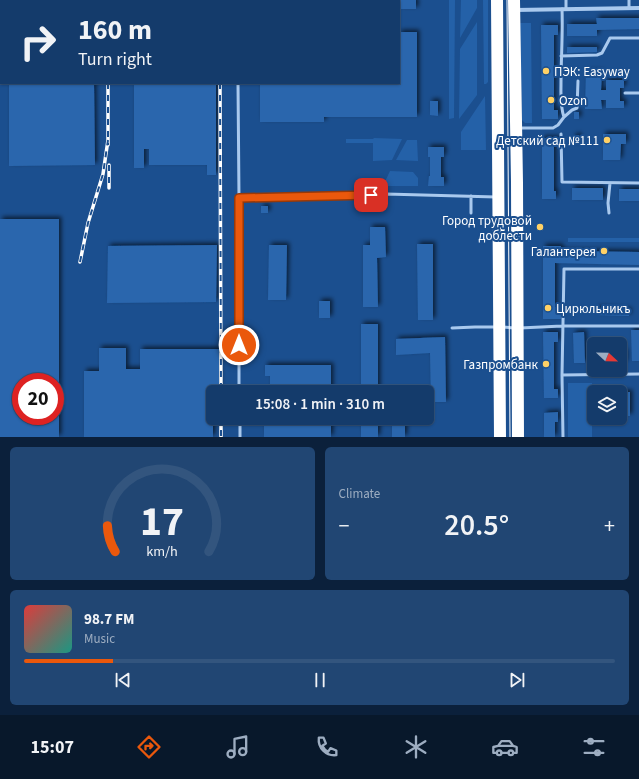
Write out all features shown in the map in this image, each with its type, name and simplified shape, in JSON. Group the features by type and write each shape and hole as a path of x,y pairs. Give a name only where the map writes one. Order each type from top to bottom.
{"highway":[{"path":"497,0 500,437"},
{"path":"514,5 518,437"}],"street":[{"path":"514,5 564,9 639,8"}],"lane":[{"path":"564,117 561,109 562,23 566,0"},
{"path":"629,0 629,8"},
{"path":"562,56 598,55 602,53 610,38 639,38"},
{"path":"516,128 553,128 558,125 564,117 572,110 577,108 578,81"},
{"path":"238,84 239,385"},
{"path":"625,93 639,93"},
{"path":"561,134 562,182 639,183"},
{"path":"609,213 608,204 610,183"},
{"path":"239,198 386,194 498,197"},
{"path":"471,196 471,213"},
{"path":"562,437 562,326 564,269 639,270"},
{"path":"452,328 475,326 517,328 562,326 639,326"},
{"path":"562,375 639,374"},
{"path":"240,425 240,437"}],"shaded area":[{"path":"449,0 455,0 454,118 449,119"},
{"path":"461,0 477,0 477,8 460,38"},
{"path":"483,0 488,0 488,82 486,84 484,84"},
{"path":"477,22 477,95 459,119 460,49"},
{"path":"520,23 531,23 532,123 525,123 522,120"},
{"path":"485,96 486,150 461,150 461,132"},
{"path":"346,139 402,139 392,160 373,161 373,143 346,143"},
{"path":"407,140 417,140 418,161 396,160"},
{"path":"390,171 413,172 418,178 418,186 386,186 386,190 381,190"},
{"path":"568,238 639,238 639,242 568,242"},
{"path":"568,383 592,383 592,385 587,385 587,425 592,425 592,437 568,437"}],"building":[{"path":"400,0 416,0 416,9 400,9"},
{"path":"596,18 639,18 639,29 597,30 597,36 567,36 567,24 597,24"},
{"path":"541,25 558,25 558,35 554,35 554,110 558,110 558,119 542,119"},
{"path":"400,32 417,32 417,117 324,117 324,122 260,122 260,84 400,84"},
{"path":"567,47 597,47 597,52 567,53"},
{"path":"586,72 602,72 601,90 606,90 606,80 624,80 624,88 620,88 620,101 624,101 624,108 606,108 606,100 601,100 602,109 585,109"},
{"path":"9,84 94,84 95,165 9,166"},
{"path":"134,84 216,84 216,175 207,175 207,165 149,165 149,149 144,149 144,168 134,168"},
{"path":"430,101 438,101 438,116 430,115"},
{"path":"574,112 579,112 579,119 574,119"},
{"path":"603,134 626,134 626,144 621,144 620,160 603,160"},
{"path":"579,135 579,145 573,145 573,136"},
{"path":"542,138 558,138 558,147 554,147 554,191 556,191 556,199 542,199"},
{"path":"428,147 444,147 444,157 441,157 441,177 444,177 444,186 428,186 430,176 430,157 428,157"},
{"path":"572,188 603,188 603,200 572,200"},
{"path":"619,189 639,189 639,201 619,201"},
{"path":"261,206 268,206 268,213 261,213"},
{"path":"0,219 59,219 59,373 12,373 12,425 59,425 59,437 0,437"},
{"path":"370,227 385,227 386,257 377,258 378,307 363,307 363,245 370,245"},
{"path":"417,244 433,244 433,320 418,320"},
{"path":"217,245 216,302 107,303 108,246"},
{"path":"269,245 287,245 286,300 268,300"},
{"path":"543,246 561,246 561,250 565,251 639,252 639,265 555,263 555,307 561,307 561,319 543,319"},
{"path":"319,301 330,301 330,318 319,318"},
{"path":"596,308 629,310 629,316 596,315"},
{"path":"361,324 378,324 378,385 361,385"},
{"path":"631,330 639,330 639,361 632,361"},
{"path":"543,332 558,332 558,342 554,342 554,389 558,389 558,398 544,398"},
{"path":"584,332 585,363 574,363 573,333"},
{"path":"445,337 446,402 434,402 434,385 431,385 430,353 396,355 396,339"},
{"path":"99,348 126,348 126,369 140,369 140,349 219,349 219,385 206,385 206,425 213,425 213,437 84,437 84,371 99,371"},
{"path":"265,365 331,365 331,385 270,385 270,376 265,376"},
{"path":"627,392 630,392 630,416 627,416"},
{"path":"558,412 558,422 555,422 555,437 544,437 544,413"},
{"path":"264,425 331,425 331,437 264,437"},
{"path":"361,425 378,425 378,437 361,437"},
{"path":"405,425 405,437 392,437 392,426"}],"tram line":[{"path":"507,0 510,437"}],"railway":[{"path":"108,84 108,145"},
{"path":"220,84 221,385"},
{"path":"80,262 88,223 103,174 108,140"},
{"path":"109,165 109,188"},
{"path":"221,425 221,437"}],"place":[{"name":"ПЭК: Easyway","path":"546,71"},
{"name":"Ozon","path":"551,100"},
{"name":"Детский сад №111","path":"607,140"},
{"name":"Город трудовой доблести","path":"540,227"},
{"name":"Галантерея","path":"604,251"},
{"name":"Цирюльникъ","path":"548,308"},
{"name":"Газпромбанк","path":"546,364"}],"route":[{"path":"239,345 239,198 371,195"}]}
